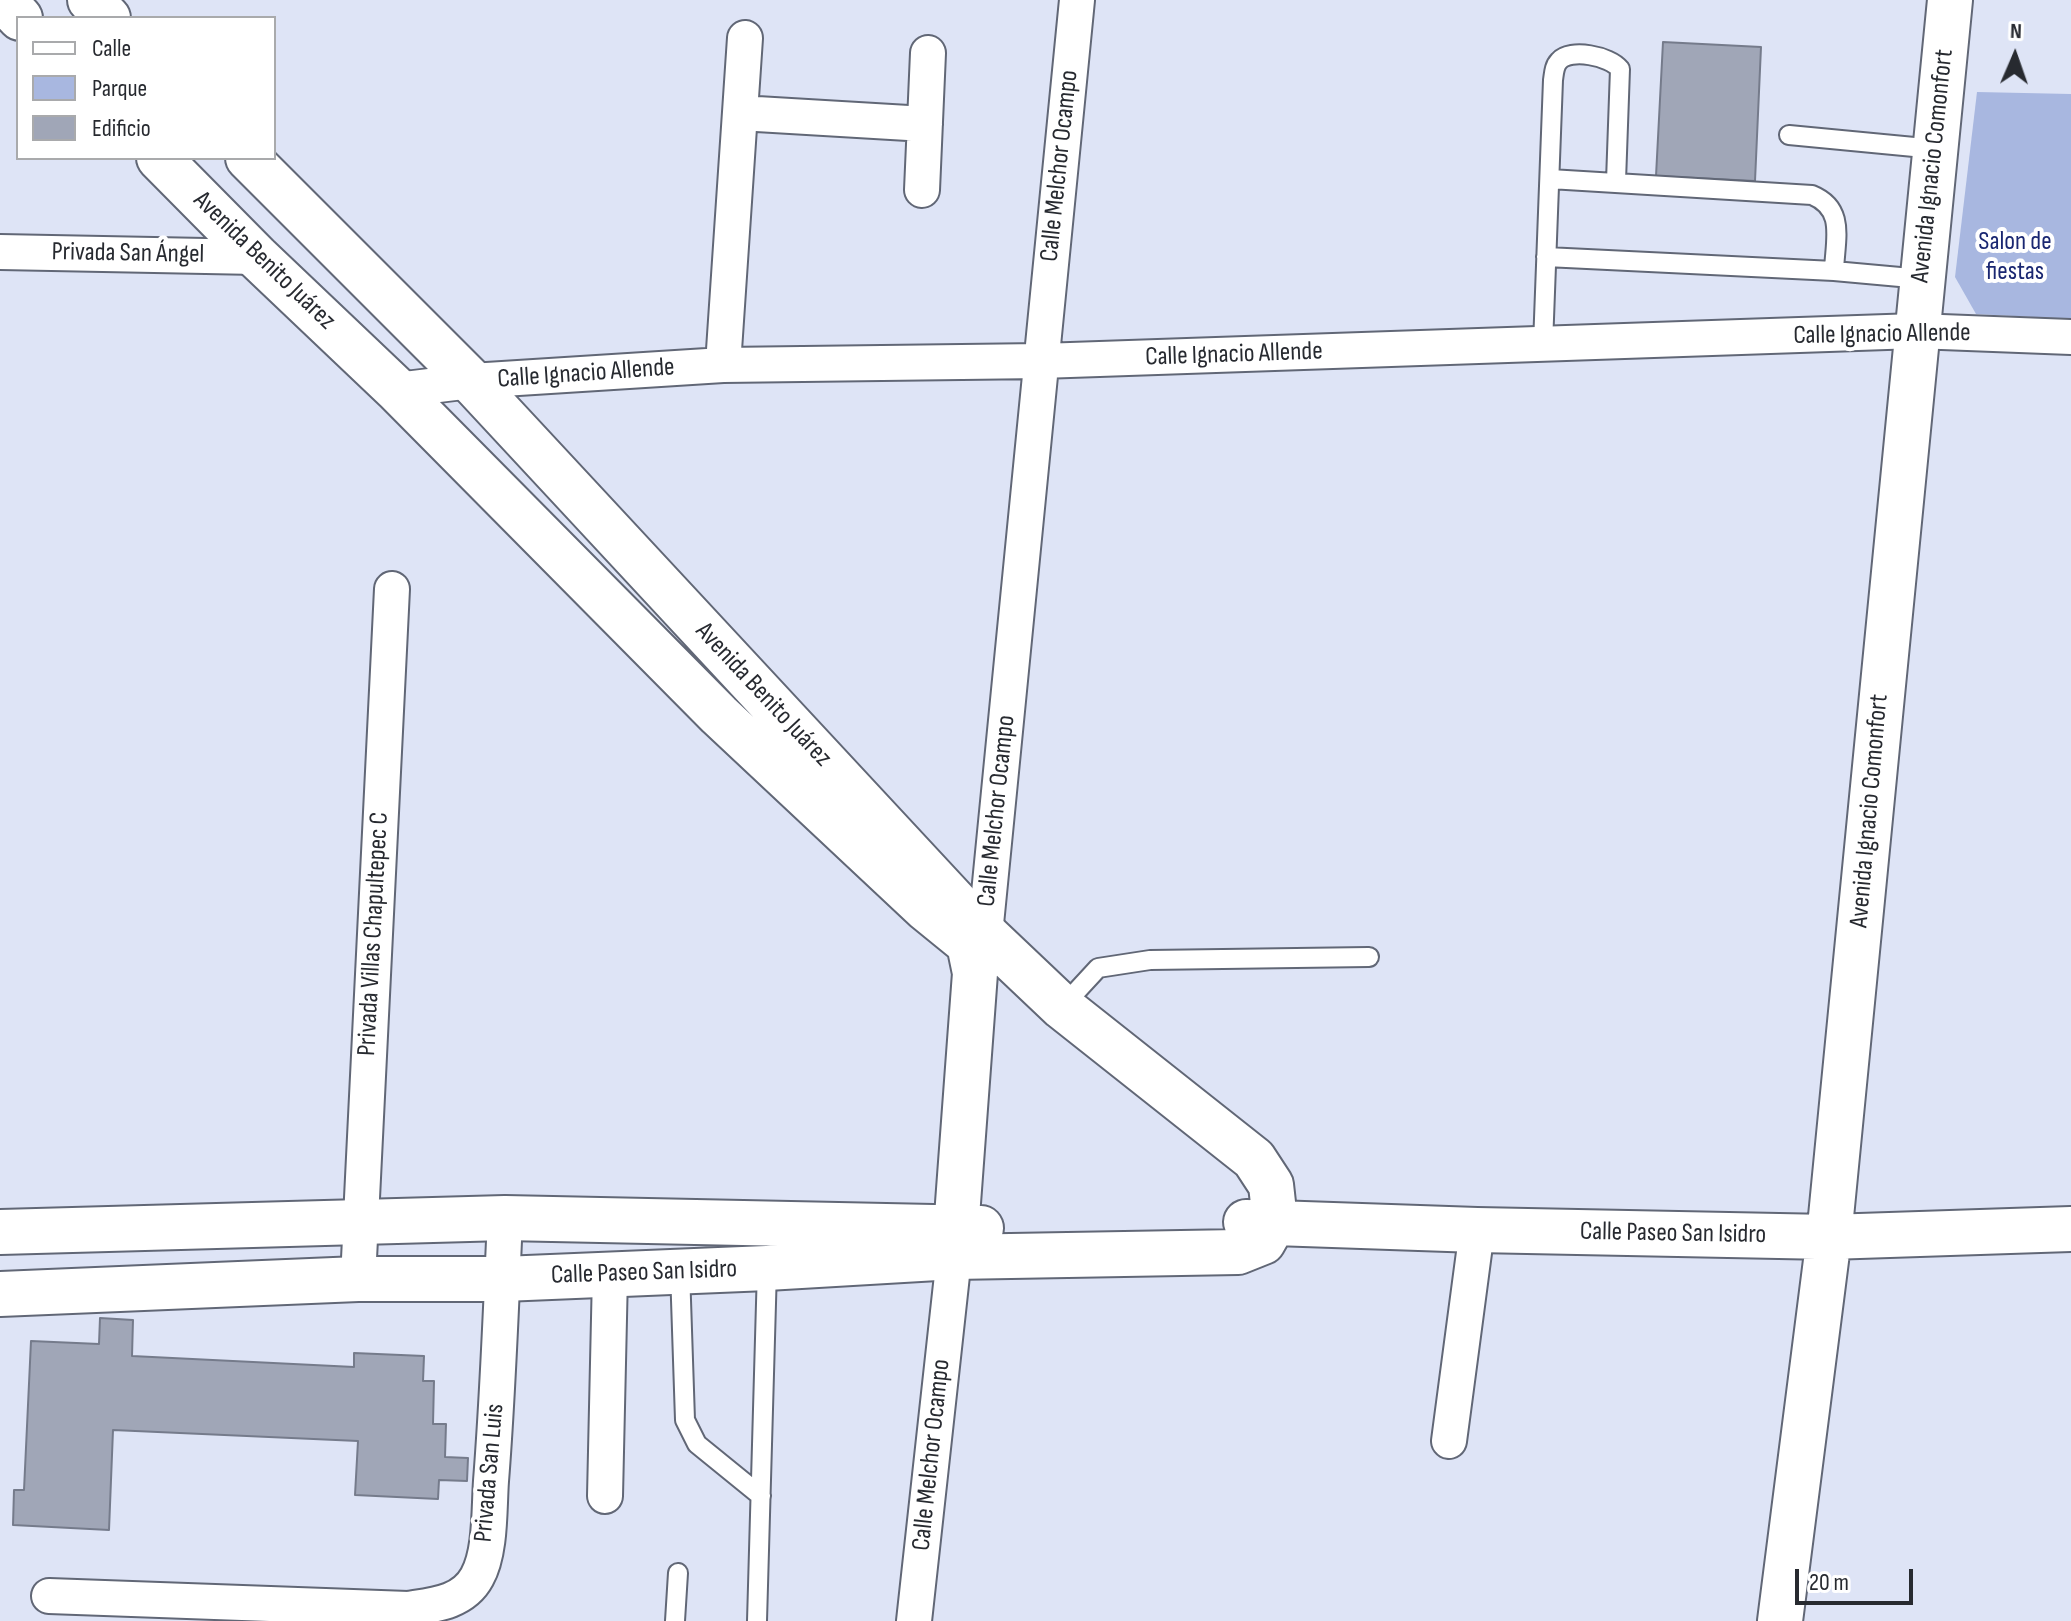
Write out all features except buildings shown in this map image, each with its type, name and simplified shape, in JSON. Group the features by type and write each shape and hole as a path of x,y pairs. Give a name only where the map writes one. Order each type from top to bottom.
{"main road":[{"path":"3,0 18,16"},
{"path":"90,0 106,16"},
{"name":"Avenida Ignacio Comonfort","path":"1780,1621 1829,1237 1950,0"},
{"name":"Avenida Benito Juárez","path":"161,160 257,257 397,390 719,715 926,909 980,953 1062,1007 1254,1159 1271,1185 1275,1221"},
{"name":"Avenida Benito Juárez","path":"250,160 471,381 980,953"},
{"name":"Calle Melchor Ocampo","path":"954,1243 980,953"},
{"path":"1254,1159 1313,1197 1393,1226"},
{"name":"Calle Paseo San Isidro","path":"0,1232 505,1218 954,1243"},
{"name":"Calle Paseo San Isidro","path":"0,1294 358,1279 503,1279 767,1268 954,1243 1275,1221 1477,1230 1829,1237 2071,1229"}],"street":[{"name":"Calle Melchor Ocampo","path":"980,953 1077,0"},
{"path":"723,365 745,38"},
{"path":"922,190 928,53"},
{"path":"740,113 925,124"},
{"name":"Privada San Ángel","path":"0,252 257,257"},
{"name":"Calle Ignacio Allende","path":"397,390 471,381 723,365 1041,361 1916,331 2071,337"},
{"name":"Privada Villas Chapultepec C","path":"358,1279 392,589"},
{"name":"Privada San Luis","path":"49,1596 408,1609 444,1603 464,1592 477,1577 487,1542 505,1218"},
{"path":"1449,1441 1477,1230"},
{"name":"Calle Melchor Ocampo","path":"914,1621 954,1243"},
{"path":"605,1496 610,1274"}],"lane":[{"path":"1543,345 1553,80 1555,68 1567,55 1605,57 1620,69 1616,181"},
{"path":"1789,135 1935,149"},
{"path":"1550,179 1812,195 1830,204 1834,213 1834,271"},
{"path":"1546,257 1834,271 1922,279"},
{"path":"1062,1007 1098,968 1150,960 1369,957"},
{"path":"757,1621 767,1268"},
{"path":"680,1270 685,1420 697,1444 761,1496"},
{"path":"675,1621 678,1573"}],"green space":[{"name":"Salon de fiestas","path":"1977,92 2071,94 2071,319 1976,314 1955,277"}]}
